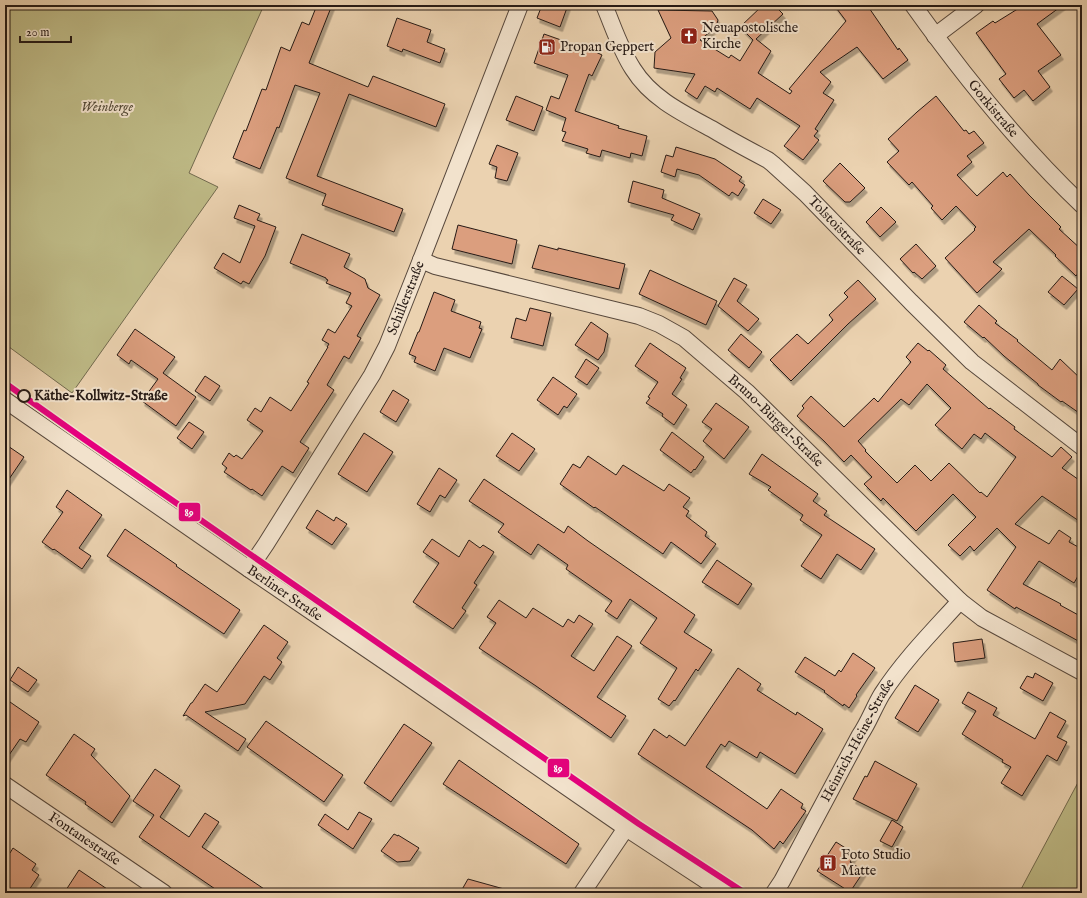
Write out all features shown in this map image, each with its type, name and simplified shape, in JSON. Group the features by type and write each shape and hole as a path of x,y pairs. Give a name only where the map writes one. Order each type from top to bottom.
{"street":[{"name":"Schillerstraße","path":"249,569 372,375 387,346 520,5"},
{"name":"Tolstoistraße","path":"604,5 620,45 633,69 644,84 661,100 679,112 773,164 805,192 972,362 1082,447"},
{"name":"Gorkistraße","path":"912,5 946,52 1008,126 1051,174 1082,205"},
{"path":"935,36 976,5"},
{"name":"Bruno-Bürgel-Straße","path":"421,260 435,266 639,316 659,324 684,338 760,404 960,601 982,618 1082,672"},
{"name":"Berliner Straße","path":"5,400 626,828 725,893"},
{"name":"Heinrich-Heine-Straße","path":"774,893 782,881 882,694 904,663 960,601"},
{"name":"Fontanestraße","path":"5,785 164,893"},
{"path":"582,893 626,828"}],"green space":[{"name":"Weinberge","path":"5,5 264,5 189,173 218,187 72,393 5,344"},
{"path":"1082,775 1082,893 1019,893"}],"building":[{"path":"317,5 332,5 309,63 368,87 373,76 445,104 436,127 349,94 317,176 403,209 394,232 322,205 326,194 286,178 320,93 295,85 279,128 277,127 260,169 233,158 244,130 246,131 262,89 266,90 281,47 290,51 302,22 309,25"},
{"path":"542,5 568,5 560,27 537,18"},
{"path":"763,5 774,5 783,14 756,39 771,51 758,73 790,94 792,91 789,89 846,21 834,5 867,5 898,50 899,48 908,60 883,79 857,47 820,72 831,82 823,93 834,100 815,129 818,131 814,136 819,140 803,160 784,146 800,126 757,98 750,109 717,88 715,92 705,86 697,99 685,91 695,74 654,68 655,52 671,38 658,10 712,11 718,20 716,27 700,40 729,58 731,55 740,61 753,40 740,27"},
{"path":"1024,5 1063,5 1037,24 1061,55 1038,71 1050,87 1033,101 1024,90 1014,98 999,79 1006,74 976,33 993,21 995,23"},
{"path":"397,18 431,30 427,42 445,49 440,63 403,49 402,52 387,46"},
{"path":"544,34 581,47 581,45 602,55 592,76 589,74 575,111 619,126 618,128 647,136 642,156 631,153 630,158 602,150 600,157 586,153 588,149 562,141 566,132 562,131 566,118 546,110 551,96 559,99 568,75 534,63"},
{"path":"516,96 543,107 534,131 506,120"},
{"path":"936,96 964,131 966,130 969,134 974,131 984,143 967,156 972,162 957,175 977,196 1003,172 1007,177 1010,174 1061,227 1059,229 1082,250 1082,268 1076,276 1029,229 993,262 1002,269 977,293 945,258 975,230 974,229 976,227 956,206 942,220 931,208 933,206 912,182 909,185 887,162 899,151 888,139"},
{"path":"497,145 518,153 507,181 495,178 497,167 489,164"},
{"path":"676,147 715,159 742,177 739,181 745,185 738,196 732,192 729,196 699,175 677,169 675,177 661,172 666,155 673,157"},
{"path":"840,163 865,188 850,202 845,202 823,181"},
{"path":"633,181 664,190 662,198 700,214 693,230 671,220 674,215 628,202"},
{"path":"763,199 781,210 771,224 754,213"},
{"path":"239,205 260,214 257,220 276,227 265,256 249,284 243,281 241,284 214,268 223,253 240,263 255,226 234,218"},
{"path":"881,207 896,222 880,237 866,222"},
{"path":"458,225 517,240 512,264 452,249"},
{"path":"302,234 350,254 344,267 365,279 368,288 380,295 357,336 361,338 349,359 344,356 327,385 334,390 300,442 309,448 293,473 282,466 262,496 224,472 227,468 222,464 229,453 234,457 236,455 242,459 263,431 247,420 255,408 261,412 270,397 291,411 309,383 307,382 328,347 329,344 322,340 328,329 335,333 352,306 346,303 351,293 326,283 328,280 326,278 290,263"},
{"path":"916,244 936,266 922,279 914,272 913,273 900,259"},
{"path":"539,245 625,264 619,289 532,268"},
{"path":"650,270 717,301 706,325 639,294"},
{"path":"1062,276 1078,289 1064,305 1048,292"},
{"path":"734,278 747,285 737,301 759,319 748,331 718,306"},
{"path":"858,280 876,299 848,324 791,381 770,360 797,334 808,344 833,320 829,315 848,297 844,293"},
{"path":"434,292 455,300 451,311 481,322 479,328 482,329 470,358 444,348 435,371 414,362 416,357 409,354"},
{"path":"979,305 997,321 995,323 1018,340 1017,341 1052,370 1060,359 1082,380 1082,415 1038,385 984,337 983,338 964,322"},
{"path":"530,308 551,313 543,346 511,338 516,318 526,321"},
{"path":"591,322 608,334 604,352 598,360 575,345"},
{"path":"135,329 175,357 163,373 196,397 176,426 142,401 158,379 131,360 129,364 117,355"},
{"path":"741,334 762,352 749,368 728,350"},
{"path":"650,343 686,368 680,378 682,379 672,394 687,405 674,425 662,416 663,414 646,403 650,398 648,397 658,382 635,366"},
{"path":"918,343 928,351 929,350 946,365 943,369 989,409 990,408 1015,427 1014,429 1052,457 1061,447 1072,457 1062,468 1082,482 1082,523 1042,496 1015,524 1049,544 1059,530 1071,538 1069,542 1082,549 1082,569 1074,583 1039,561 1023,584 1082,617 1082,643 1016,607 1015,609 987,590 1016,547 997,528 974,551 970,546 960,556 948,545 976,517 953,494 916,531 883,498 881,501 864,484 872,477 851,455 844,462 797,416 804,408 802,406 811,396 844,427 874,398 878,402 911,362 906,357","holes":["927,384 951,408 935,425 962,449 974,434 981,439 985,433 1016,457 987,497 981,492 980,493 949,463 931,481 915,465 897,483 865,451 866,450 858,441 901,399 909,405"]},
{"path":"586,359 599,368 587,385 575,377"},
{"path":"205,376 220,386 210,401 195,391"},
{"path":"553,377 577,394 567,408 564,406 558,415 537,400"},
{"path":"393,390 409,400 396,422 380,412"},
{"path":"716,403 749,427 724,459 703,441 712,429 702,422"},
{"path":"189,422 204,432 192,449 177,438"},
{"path":"672,432 704,457 695,470 694,469 691,473 660,450"},
{"path":"364,433 393,452 367,492 338,474"},
{"path":"512,433 535,449 519,471 496,456"},
{"path":"5,444 24,457 5,485"},
{"path":"762,454 818,494 813,501 827,511 824,515 875,549 861,570 837,554 821,579 801,566 822,535 800,520 803,515 768,490 771,487 749,474"},
{"path":"588,456 616,475 623,465 664,491 669,484 690,498 683,507 689,511 686,516 707,532 705,536 716,544 701,564 671,542 663,554 560,484 573,464 580,468"},
{"path":"439,468 457,480 445,498 440,495 430,512 417,504"},
{"path":"484,479 564,533 568,526 695,615 684,632 712,650 698,671 696,669 675,701 674,700 669,706 658,699 677,668 640,643 657,618 630,599 617,619 605,611 612,601 566,569 568,565 538,544 531,555 498,532 504,524 469,501"},
{"path":"67,490 102,515 79,548 91,556 82,569 42,542 63,512 56,507"},
{"path":"317,510 334,521 336,517 347,524 332,545 306,528"},
{"path":"125,529 240,610 224,634 107,556"},
{"path":"432,539 459,557 469,540 480,548 483,545 494,552 474,583 477,585 462,608 466,611 453,629 413,602 439,563 423,552"},
{"path":"717,560 752,584 738,605 702,582"},
{"path":"499,600 526,618 533,608 563,627 568,619 574,623 579,615 593,624 571,656 594,671 617,636 632,646 597,697 626,716 611,738 479,648 496,623 487,617"},
{"path":"264,625 288,642 277,658 282,662 270,680 264,676 245,704 205,712 246,739 238,751 186,715 183,716 205,684 217,692"},
{"path":"982,639 985,658 955,662 953,643"},
{"path":"853,653 875,668 856,695 857,696 849,708 844,704 843,706 824,692 825,691 795,672 805,657 835,676 839,670 841,672"},
{"path":"18,667 37,680 28,692 10,680"},
{"path":"738,668 761,684 757,690 796,715 797,712 823,729 795,774 760,752 757,758 729,741 725,747 721,744 706,767 767,809 781,789 803,804 801,808 806,811 783,844 780,841 774,849 752,830 638,754 654,729 667,738 669,735 685,746"},
{"path":"1035,673 1053,683 1043,701 1020,688 1027,676 1033,678"},
{"path":"915,685 939,700 918,732 895,718"},
{"path":"968,692 997,708 993,715 1035,739 1050,712 1066,721 1057,737 1067,742 1057,761 1047,755 1022,796 1001,783 1011,767 1002,762 1003,760 962,734 976,711 962,703"},
{"path":"10,702 39,722 26,742 20,739 5,761 5,709"},
{"path":"266,721 343,775 324,802 247,747"},
{"path":"404,724 432,743 391,802 364,783"},
{"path":"74,734 95,749 91,755 130,796 112,823 85,804 86,802 46,775"},
{"path":"459,760 579,844 566,864 443,784"},
{"path":"875,761 917,784 897,821 853,799"},
{"path":"155,769 180,786 160,817 189,837 205,813 219,822 202,847 270,893 221,893 139,837 154,815 133,801"},
{"path":"359,812 372,819 353,849 318,825 325,814 348,830"},
{"path":"892,820 903,827 892,847 880,841"},
{"path":"394,834 419,848 410,861 397,862 381,851"},
{"path":"836,842 855,854 850,862 864,871 850,892 817,871"},
{"path":"13,848 36,864 32,870 39,875 27,893 5,893 5,850 10,853"},
{"path":"79,870 113,893 64,893"},
{"path":"468,879 504,889 504,893 460,893"}],"transit line":[{"name":"89","path":"5,383 639,824 745,893"}],"place":[{"name":"Neuapostolische Kirche","path":"689,36"},
{"name":"Propan Geppert","path":"547,47"},
{"name":"Käthe-Kollwitz-Straße","path":"24,396"},
{"name":"Foto Studio Matte","path":"828,863"}]}
